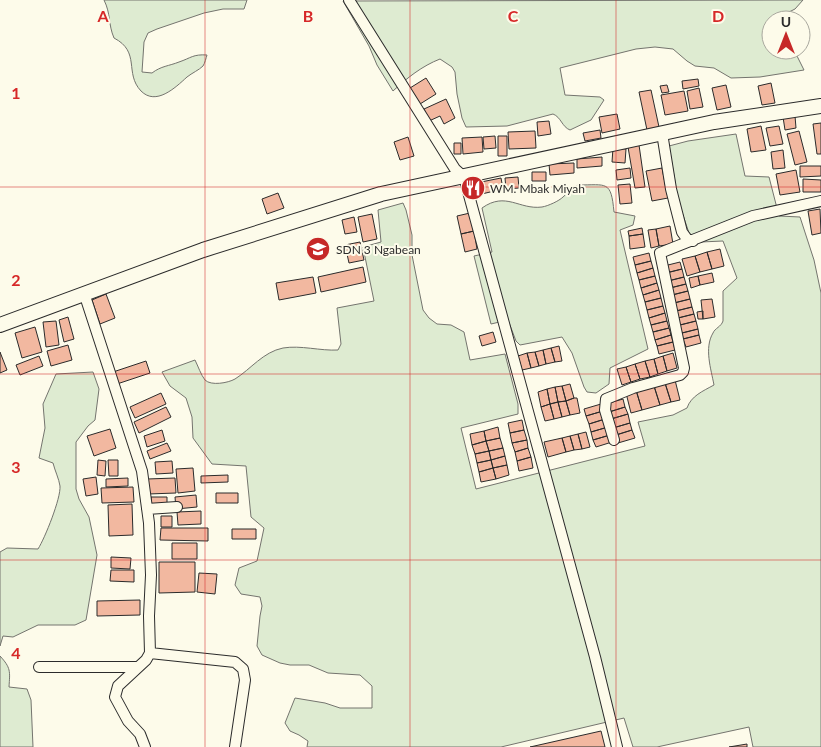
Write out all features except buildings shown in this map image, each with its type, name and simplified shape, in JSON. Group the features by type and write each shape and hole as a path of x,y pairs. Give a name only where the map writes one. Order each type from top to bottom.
{"street":[{"path":"349,0 455,169 464,177 595,657 617,747"},
{"path":"0,325 203,250 381,194 464,177 483,170 592,149 714,122 821,106"},
{"path":"662,133 671,189 682,232 686,239 693,241"},
{"path":"614,440 605,410 606,399 633,388 680,375 684,368 660,253 753,216 821,201"},
{"path":"84,293 142,471 147,509 151,575 150,653 146,660 118,686 115,696 128,721 140,734 145,747"},
{"path":"147,509 177,507"},
{"path":"150,653 235,662 243,669 245,680 235,747"},
{"path":"39,666 138,667"}],"green space":[{"path":"104,0 247,0 244,9 223,9 204,13 148,33 144,42 142,72 152,73 162,67 198,55 207,55 203,66 165,94 153,97 141,91 136,84 130,56 122,44 114,38"},
{"path":"803,0 793,10 761,10 761,60 799,60 804,70 760,77 731,78 714,68 695,66 673,49 655,47 636,49 560,68 565,95 600,97 604,100 591,120 570,130 553,114 507,126 466,127 462,118 455,72 452,67 440,59 415,73 393,91 343,1"},
{"path":"736,134 745,176 769,177 779,216 800,217 814,260 821,293 821,747 753,747 749,727 657,747 633,747 624,718 501,747 307,747 308,741 290,731 285,723 295,698 325,703 340,708 372,708 372,686 360,675 328,673 309,665 280,663 262,655 257,646 262,606 260,597 241,594 235,585 239,568 257,561 264,528 251,517 246,466 212,464 193,438 192,417 186,398 170,386 162,372 195,360 205,380 208,382 228,382 276,350 297,347 338,350 341,344 337,308 374,301 363,247 381,242 378,210 403,203 412,235 412,255 423,310 437,324 451,325 464,332 470,360 505,354 518,404 518,414 461,428 476,489 645,446 638,422 673,415 687,408 694,397 714,385 709,359 710,339 723,321 723,291 737,278 723,241 701,242 689,233 678,200 669,146 688,141"},
{"path":"578,185 606,186 611,194 614,212 635,216 633,225 620,230 648,349 610,368 609,384 596,393 587,392 572,353 562,337 520,345 516,341 508,320 491,324 474,256 492,252 482,208 498,201 542,207 559,200"},
{"path":"93,372 99,389 95,420 76,442 76,489 89,517 97,555 86,620 75,625 38,625 13,637 3,636 0,646 0,552 7,548 38,549 52,518 60,492 53,463 39,458 45,428 43,404 56,374"},
{"path":"0,656 9,670 9,687 27,689 31,700 33,747 0,747"}],"place":[{"name":"WM. Mbak Miyah","path":"473,188"},
{"name":"SDN 3 Ngabean","path":"318,249"}]}
